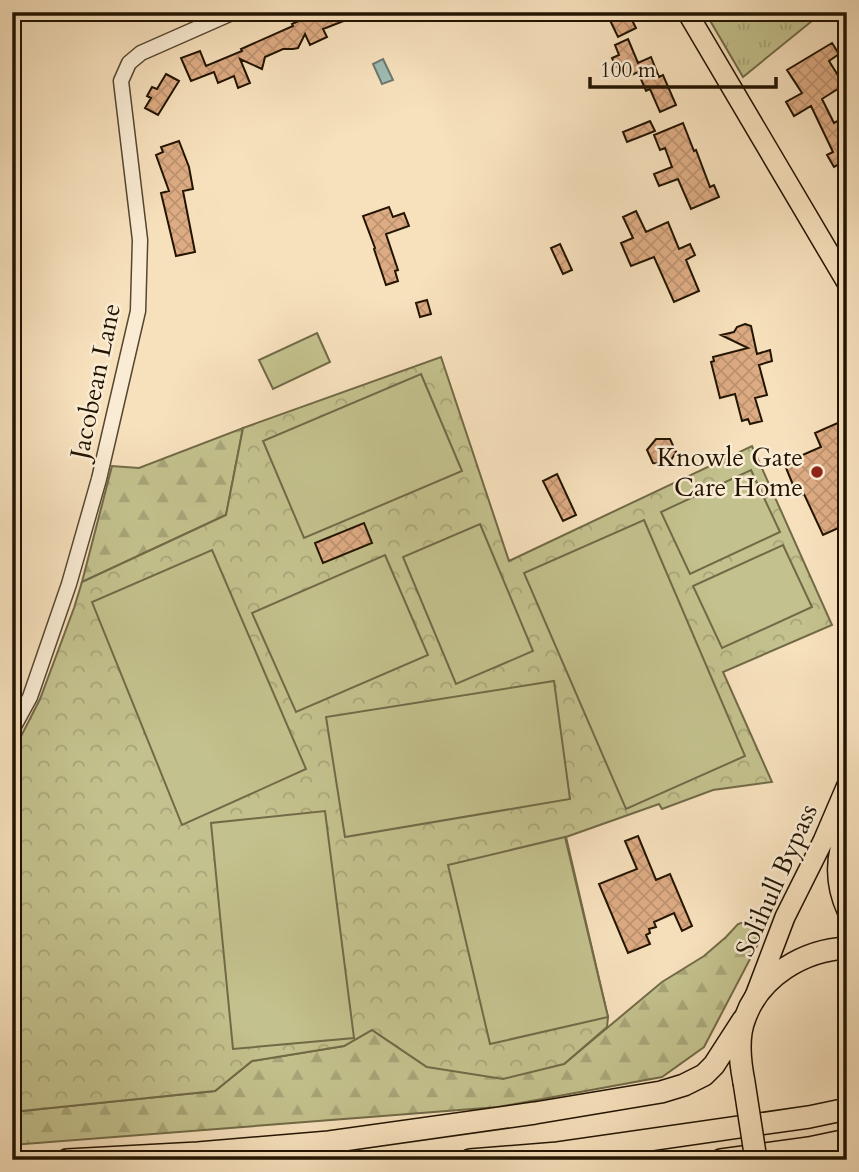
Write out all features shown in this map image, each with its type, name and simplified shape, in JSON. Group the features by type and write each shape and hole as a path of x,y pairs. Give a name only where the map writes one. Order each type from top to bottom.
{"highway":[{"path":"67,1160 329,1142 660,1092 684,1085 704,1075 714,1065 743,1020 754,997 778,973 794,962 829,949 847,948"},
{"path":"743,1020 740,1050 756,1160"},
{"path":"470,1160 558,1153 847,1109"},
{"path":"721,1160 847,1140"}],"main road":[{"path":"687,12 847,283"},
{"name":"Solihull Bypass","path":"754,997 785,917 847,785"},
{"name":"Solihull Bypass","path":"847,830 836,866 840,895 847,911"}],"street":[{"name":"Jacobean Lane","path":"12,730 30,697 69,584 99,479 138,312 140,240 121,81 128,64 141,53 234,12"}],"green space":[{"path":"705,12 823,12 743,77"},
{"path":"317,333 330,362 273,389 259,360"},
{"path":"441,357 509,561 752,446 832,625 723,672 772,782 713,790 662,809 659,804 566,837 608,1017 607,1027 564,1064 503,1079 427,1067 372,1030 344,1046 252,1061 215,1091 12,1112 12,754 40,699 82,582 226,515 243,428"},
{"path":"421,374 462,471 304,538 263,441"},
{"path":"243,428 226,515 82,582 112,466 139,468"},
{"path":"751,470 780,532 690,574 661,512"},
{"path":"644,520 745,756 626,809 524,573"},
{"path":"480,524 533,651 456,684 403,557"},
{"path":"783,545 812,607 722,648 693,586"},
{"path":"212,550 306,769 182,825 92,602"},
{"path":"385,555 428,655 296,712 252,613"},
{"path":"554,681 570,799 345,837 326,717"},
{"path":"325,811 354,1038 233,1049 211,823"},
{"path":"565,837 608,1017 490,1044 448,865"},
{"path":"756,918 762,923 760,940 704,1047 662,1077 498,1107 12,1145 12,1112 215,1091 252,1061 344,1046 372,1030 427,1067 564,1064 662,982 704,956 738,924"}],"water":[{"path":"383,59 393,80 382,84 373,64"}],"building":[{"path":"318,12 364,13 323,29 327,37 310,45 305,34 298,48 283,49 265,57 262,69 240,59 250,83 238,88 234,76 218,83 214,72 191,81 181,58 200,51 206,66 242,51 241,49"},
{"path":"606,12 628,12 636,28 618,37"},
{"path":"628,39 638,63 651,57 659,77 663,75 676,105 660,112 650,89 646,91 638,72 627,77 622,65 616,67 612,58 619,55 615,45"},
{"path":"832,43 839,54 829,61 844,85 822,99 834,123 839,120 842,127 847,125 847,160 834,167 827,155 833,152 811,106 794,116 786,102 802,93 787,70"},
{"path":"166,74 179,81 158,115 145,108 151,98 147,96 152,87 157,89"},
{"path":"650,121 655,131 627,142 623,132"},
{"path":"683,123 710,187 714,185 719,197 691,209 678,179 659,186 654,174 672,167 665,148 660,150 654,135"},
{"path":"179,141 189,167 193,189 183,191 195,252 176,256 161,193 169,191 156,155 163,152 161,147"},
{"path":"389,207 393,217 404,213 409,226 386,234 398,270 395,271 398,281 386,285 363,216"},
{"path":"636,211 646,232 668,222 679,249 690,244 695,255 686,260 699,291 674,302 654,257 631,266 621,243 633,238 623,217"},
{"path":"560,244 572,270 563,274 551,248"},
{"path":"427,300 431,314 420,317 416,303"},
{"path":"745,324 751,326 757,354 770,350 772,361 759,365 767,395 755,398 762,421 750,424 748,419 742,421 735,394 720,398 711,362 714,361 713,357 748,348 721,335 734,332 737,327"},
{"name":"Knowle Gate Care Home","path":"842,421 847,432 847,524 823,535 804,494 798,497 784,463 821,447 815,433"},
{"path":"656,439 670,439 676,452 668,465 653,463 647,450"},
{"path":"557,474 576,515 563,521 543,481"},
{"path":"364,523 372,543 323,563 315,543"},
{"path":"638,836 656,880 670,874 692,926 682,931 674,913 654,922 656,927 649,929 650,933 646,935 650,944 628,953 599,884 637,869 625,841"}],"place":[{"name":"Knowle Gate Care Home","path":"817,472"}]}
